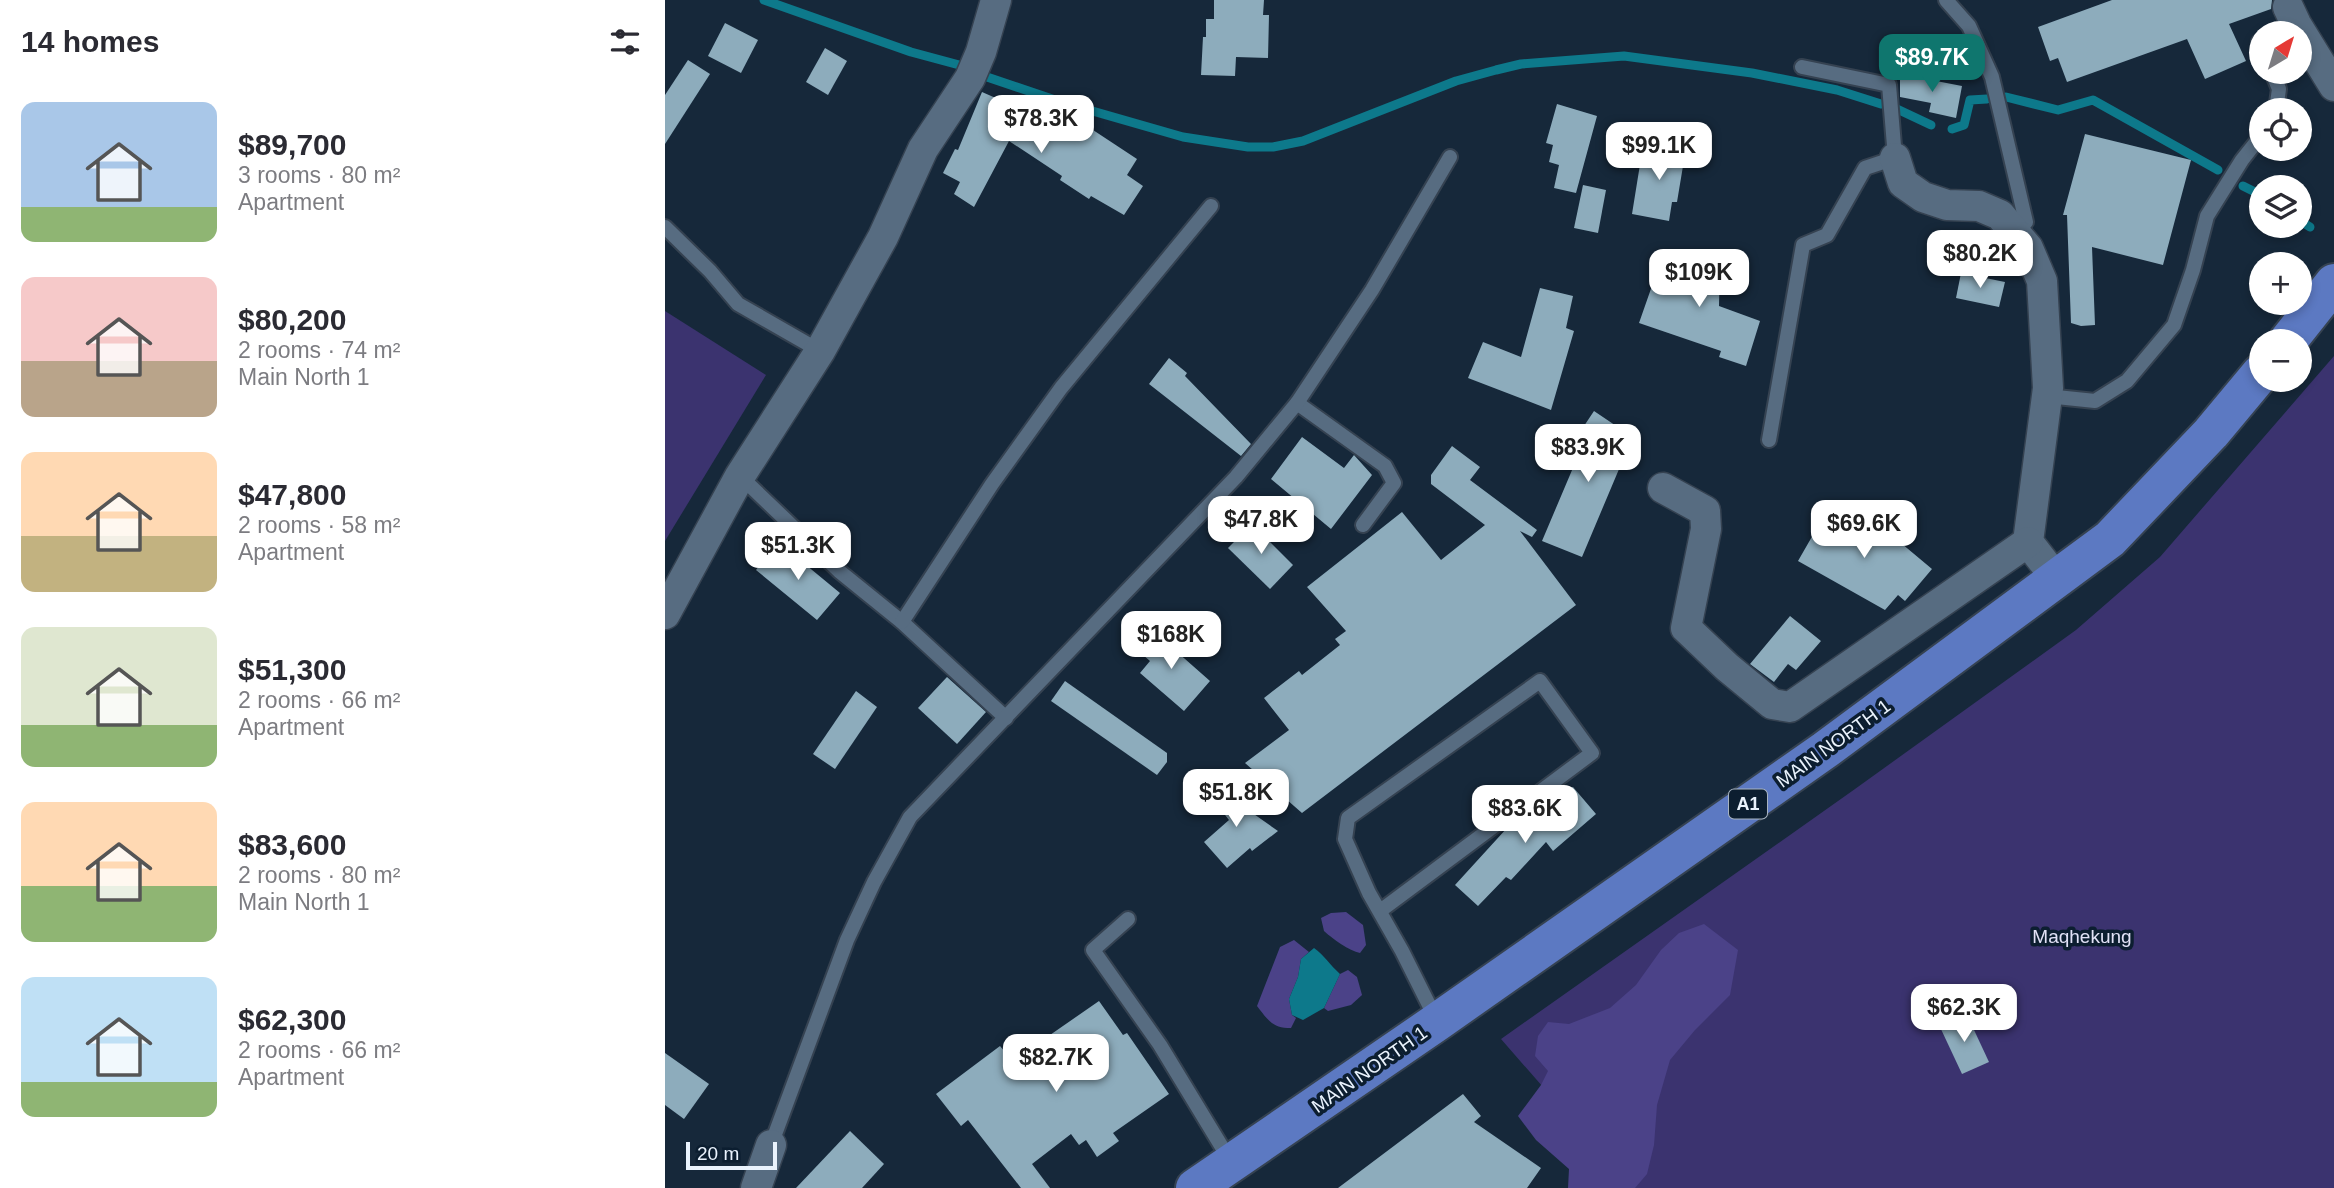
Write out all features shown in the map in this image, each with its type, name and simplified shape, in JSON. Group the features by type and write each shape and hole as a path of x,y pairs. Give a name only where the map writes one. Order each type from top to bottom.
{"main road":[{"path":"2298,329 2334,283"},
{"name":"MAIN NORTH 1","path":"1195,1188 1825,750 2110,539 2211,433 2249,387"}],"street":[{"path":"665,614 740,476 820,351 883,237 923,149 970,78 981,52 996,0"},
{"path":"2289,15 2334,86"},
{"path":"1895,158 1903,183 1923,197 1947,205 1979,206 2000,215 2028,248 2042,281 2047,396 2028,542 2056,578"},
{"path":"1663,488 1705,511 1706,529 1686,628 1772,704 1790,708 2028,542"},
{"path":"756,1188 771,1145"}],"lane":[{"path":"1947,0 1969,26 1992,77 2026,222 2015,234"},
{"path":"1769,440 1803,245 1827,235 1865,168 1895,158 1889,85 1802,67"},
{"path":"2047,396 2095,401 2127,381 2174,325 2193,270 2207,216 2249,151"},
{"path":"771,1145 847,940 910,817 1236,477 1297,403 1372,290 1450,157"},
{"path":"902,622 992,484 1061,388 1211,206"},
{"path":"665,227 710,271 738,304 820,351"},
{"path":"1297,403 1385,466 1394,483 1363,525"},
{"path":"740,476 839,571 902,622 1006,718"},
{"path":"1380,911 1592,752 1540,681 1348,818 1345,839 1369,893 1402,951 1437,1022"},
{"path":"1128,919 1093,950 1160,1045 1232,1163"}],"green space":[{"path":"665,311 766,375 665,541"},
{"name":"Maqhekung","path":"2334,356 2334,1188 1631,1188 1501,1039 2076,630 2160,557 2303,392 2312,392 2312,381"}],"shaded area":[{"path":"1346,912 1363,925 1366,945 1360,953 1336,941 1324,931 1321,918 1331,913"},
{"path":"1704,924 1738,950 1730,995 1670,1060 1657,1105 1654,1145 1647,1174 1635,1188 1568,1188 1569,1169 1536,1140 1518,1116 1548,1071 1535,1056 1538,1036 1548,1022 1569,1024 1610,1008 1636,985 1661,950 1679,933"},
{"path":"1294,940 1309,952 1301,959 1298,977 1289,999 1292,1015 1296,1018 1291,1028 1285,1028 1271,1022 1257,1006 1280,947"},
{"path":"1348,970 1357,977 1362,995 1351,1005 1328,1011 1324,1008 1340,974"}],"water":[{"path":"1314,948 1340,974 1324,1008 1303,1020 1292,1015 1289,999 1298,977 1301,959"}],"building":[{"path":"1214,0 1264,0 1263,15 1269,15 1268,58 1236,57 1235,76 1201,75 1206,19 1214,19"},
{"path":"2112,0 2272,0 2271,9 2229,24 2246,61 2205,79 2187,39 2067,82 2058,58 2050,61 2038,27"},
{"path":"725,23 758,40 741,73 708,56"},
{"path":"825,48 847,61 828,95 806,82"},
{"path":"688,60 710,74 665,144 665,95"},
{"path":"1900,74 1962,86 1956,118 1929,112 1931,103 1900,97"},
{"path":"982,92 1069,130 1074,123 1090,134 1093,130 1137,159 1127,175 1143,186 1124,215 1091,196 1089,199 1060,180 1062,176 1009,141 974,207 954,194 960,182 943,173 955,149 958,150"},
{"path":"1557,104 1597,116 1576,193 1554,188 1559,165 1549,162 1553,145 1546,143"},
{"path":"2085,134 2191,160 2163,265 2092,247 2095,325 2081,326 2071,323 2067,215 2063,215"},
{"path":"1655,143 1686,148 1677,202 1672,202 1669,221 1632,214 1642,152 1653,154"},
{"path":"1583,185 1606,190 1598,233 1574,228"},
{"path":"1668,255 1720,255 1719,306 1760,321 1746,366 1719,357 1721,351 1639,323 1653,283 1668,289"},
{"path":"1961,273 2005,282 1999,307 1956,298"},
{"path":"1540,288 1573,296 1566,328 1574,331 1551,410 1468,378 1483,342 1521,357"},
{"path":"1169,358 1187,373 1185,376 1251,444 1241,456 1149,384"},
{"path":"1594,411 1637,440 1622,462 1582,557 1542,541 1578,456 1566,453"},
{"path":"1302,437 1344,468 1354,455 1372,475 1331,529 1271,479"},
{"path":"1452,446 1480,467 1470,480 1537,530 1532,537 1520,531 1576,605 1302,813 1245,763 1289,730 1264,698 1299,671 1302,675 1340,645 1335,639 1346,631 1307,587 1402,512 1441,560 1485,525 1431,484 1431,475"},
{"path":"1829,507 1878,534 1883,528 1932,569 1905,601 1898,595 1885,610 1798,561"},
{"path":"1252,524 1293,565 1270,589 1228,548"},
{"path":"776,544 840,593 817,620 756,570"},
{"path":"1790,616 1821,641 1796,670 1788,664 1774,682 1750,664"},
{"path":"1151,629 1210,681 1184,711 1140,673 1150,661 1135,648"},
{"path":"947,677 986,712 957,744 918,708"},
{"path":"1065,681 1167,753 1167,762 1157,775 1051,701"},
{"path":"856,691 877,707 835,769 813,754"},
{"path":"1204,779 1278,831 1252,851 1250,848 1227,868 1204,842 1229,820 1200,783"},
{"path":"1573,787 1596,814 1553,851 1546,842 1511,880 1506,877 1478,906 1455,885 1507,828 1517,821 1524,827"},
{"path":"1099,1001 1123,1035 1127,1033 1169,1094 1113,1133 1119,1141 1097,1157 1086,1140 1079,1145 1071,1134 1032,1164 1050,1188 1021,1188 968,1120 961,1126 936,1094 1000,1046 1016,1065 1052,1038 1050,1035"},
{"path":"1967,1015 1989,1062 1962,1074 1940,1027"},
{"path":"665,1053 709,1084 684,1119 665,1105"},
{"path":"1463,1094 1481,1116 1474,1122 1541,1168 1527,1188 1338,1188"},
{"path":"850,1131 884,1164 862,1188 796,1188"}],"waterway":[{"path":"764,0 911,52 963,66"},
{"path":"987,77 1061,102 1183,137 1248,147 1273,147 1303,141 1456,81 1496,70 1521,64 1624,56 1752,73 1837,90 1881,104"},
{"path":"2006,97 2058,110 2093,100 2218,170"},
{"path":"1952,129 1964,125 1970,100 1987,99"},
{"path":"1897,109 1931,125"},
{"path":"2243,186 2249,189"}]}
